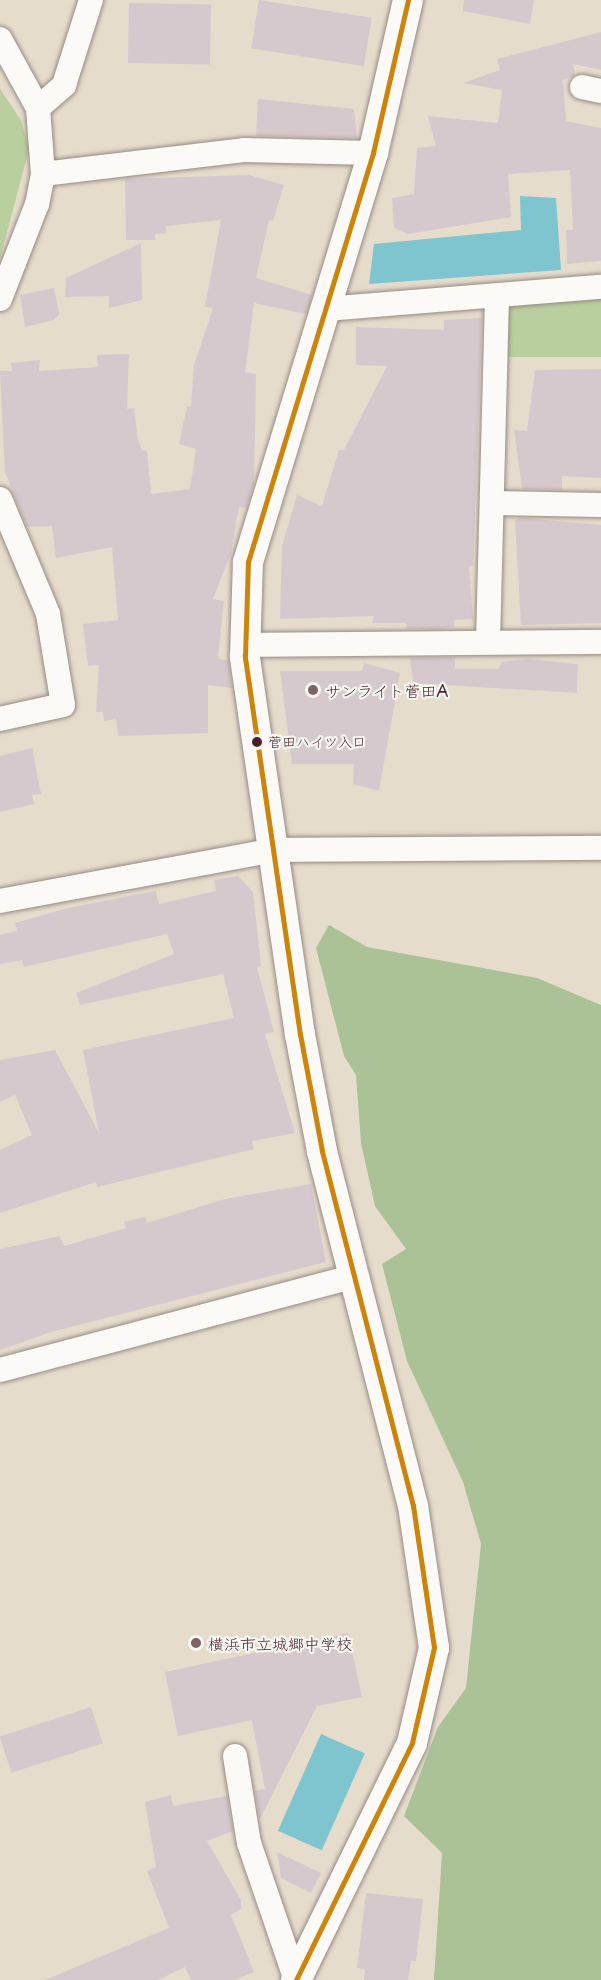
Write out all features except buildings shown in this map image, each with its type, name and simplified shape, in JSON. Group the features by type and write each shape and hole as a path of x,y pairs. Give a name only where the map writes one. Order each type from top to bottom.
{"street":[{"path":"38,108 64,85 91,0"},
{"path":"296,1980 412,1743 434,1648 413,1506 353,1277 300,1035 246,645 249,562 256,529 373,153 408,0"},
{"path":"0,39 38,108 43,174 37,204 0,299"},
{"path":"43,174 244,150 373,153"},
{"path":"325,309 601,287"},
{"path":"488,641 497,295"},
{"path":"0,499 48,614 63,705 0,719"},
{"path":"493,503 601,505"},
{"path":"246,645 488,641 601,642"},
{"path":"0,901 275,850 601,848"},
{"path":"0,1370 353,1277"},
{"path":"235,1756 249,1843 296,1980"}],"green space":[{"path":"0,89 21,120 29,149 0,259"},
{"path":"507,296 601,296 601,357 507,357"},
{"path":"329,925 367,947 537,978 601,1005 601,1980 434,1980 442,1853 404,1816 438,1727 466,1688 481,1544 463,1482 407,1361 382,1264 406,1249 375,1206 361,1143 356,1075 344,1056 316,948"}],"water":[{"path":"520,196 556,198 561,270 369,284 374,244 521,230"},
{"path":"321,1734 365,1754 322,1850 278,1831"}],"transit line":[{"path":"296,1980 412,1743 434,1648 413,1506 322,1151 300,1035 245,656 248,562 373,153 408,0"}],"place":[{"name":"サンライト菅田A","path":"313,690"},
{"name":"菅田ハイツ入口","path":"257,742"},
{"name":"横浜市立城郷中学校","path":"196,1643"}]}
